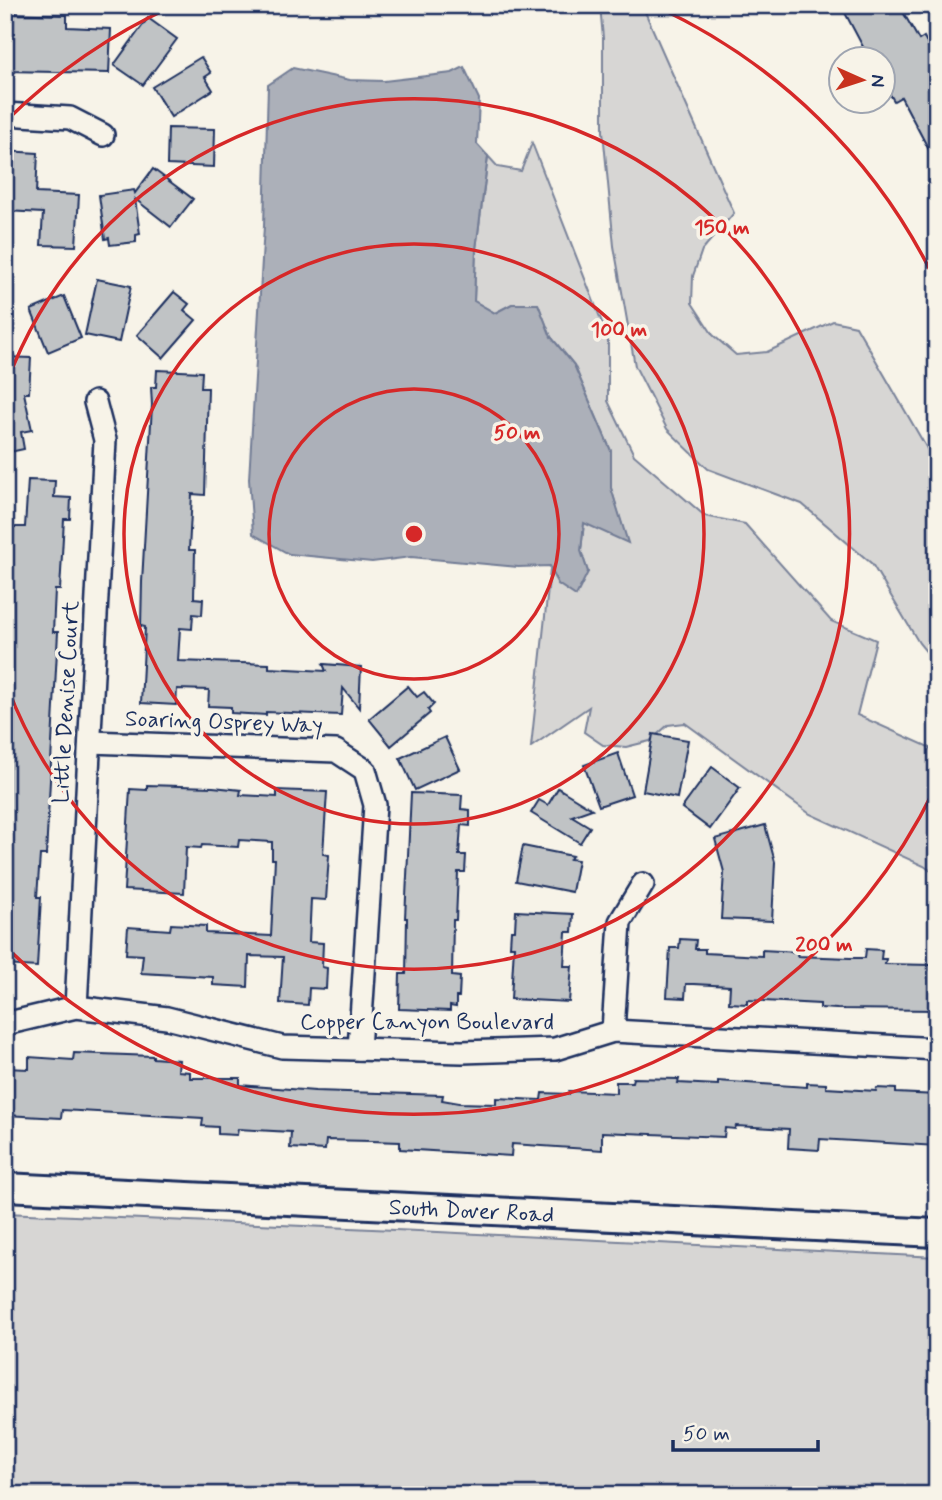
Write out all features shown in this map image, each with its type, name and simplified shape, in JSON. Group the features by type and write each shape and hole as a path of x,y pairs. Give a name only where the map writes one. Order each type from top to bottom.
{"street":[{"path":"5,114 70,117 103,135"},
{"name":"Little Denise Court","path":"76,1007 105,440 94,402"},
{"name":"Soaring Osprey Way","path":"90,742 336,751 365,770 375,805 359,1049"},
{"path":"612,1031 620,922 643,884"},
{"name":"Copper Canyon Boulevard","path":"5,1024 76,1007 167,1018 282,1047 462,1052 555,1049 612,1031 937,1049"},
{"name":"South Dover Road","path":"5,1187 937,1233"}],"shaded area":[{"path":"600,5 642,5 734,213 702,250 693,276 692,303 713,335 736,355 767,352 833,321 856,326 937,466 937,665 919,643 872,564 802,504 708,469 667,429 635,366 614,246 603,131 603,38"},
{"path":"464,67 479,99 477,144 488,156 476,249 474,301 495,313 512,304 538,304 551,337 574,365 611,451 611,488 628,543 584,523 581,551 588,572 576,596 558,584 550,566 518,567 411,557 372,562 289,554 253,534 249,479 264,226 268,85 293,68 350,80 384,81 452,73"},
{"path":"532,143 608,338 608,401 634,455 705,516 745,524 831,621 876,640 857,715 929,747 937,758 937,875 924,866 810,814 685,723 668,725 650,741 626,747 603,745 584,732 589,707 531,747 550,570 558,584 588,572 581,551 584,522 627,542 611,488 611,451 574,365 551,337 538,304 512,304 495,313 474,301 476,249 488,156 498,167 521,171"},
{"path":"5,1213 937,1257 937,1495 5,1495"}],"building":[{"path":"855,5 899,5 919,40 924,37 937,62 937,165 901,97 897,99 897,46 863,46 844,11"},
{"path":"5,13 67,15 67,27 111,29 109,73 5,71"},
{"path":"148,18 177,39 143,85 114,65"},
{"path":"201,57 211,73 205,77 213,90 171,117 152,87"},
{"path":"168,128 215,129 214,167 167,165"},
{"path":"5,151 38,153 36,193 79,195 76,246 41,245 43,213 6,211"},
{"path":"153,169 193,199 171,227 135,199 140,234 136,235 136,242 110,245 109,238 105,239 99,195 134,190 135,193"},
{"path":"97,279 131,286 119,342 85,335"},
{"path":"174,292 189,304 184,310 196,320 163,358 137,335"},
{"path":"64,296 81,338 48,352 31,310"},
{"path":"5,357 31,358 29,393 24,393 32,430 21,432 24,449 5,453"},
{"path":"157,370 202,372 201,388 208,388 205,495 192,494 189,550 195,550 194,598 203,599 202,615 193,614 192,629 180,628 178,661 269,664 269,668 326,671 323,664 361,667 359,708 343,688 341,715 231,713 231,707 208,706 209,690 177,689 176,705 141,703 145,627 141,626 142,582 151,387 156,387"},
{"path":"28,480 55,481 54,497 71,498 70,519 64,519 60,590 55,590 53,632 58,632 46,855 40,855 37,897 41,897 37,967 5,965 5,628 8,629 13,527 25,527"},
{"path":"408,686 417,697 424,692 434,704 428,710 430,713 391,746 369,719"},
{"path":"653,734 688,740 677,798 643,791"},
{"path":"445,737 460,769 415,790 400,758"},
{"path":"618,753 632,795 599,806 584,765"},
{"path":"712,767 740,788 710,829 682,808"},
{"path":"147,785 213,787 241,790 240,795 277,797 277,790 327,792 323,854 329,855 326,900 311,899 309,942 323,943 322,967 327,968 326,989 309,988 308,1005 280,1003 283,957 249,956 248,987 213,985 213,977 141,973 143,955 126,954 128,927 170,930 171,924 206,926 206,933 271,936 275,859 272,859 272,842 239,840 238,847 186,847 184,893 124,890 130,789 147,790"},
{"path":"558,788 592,809 572,816 590,827 580,843 531,813 539,800 548,805"},
{"path":"411,793 462,795 461,809 470,810 470,826 461,825 459,855 466,855 465,872 458,872 456,920 453,920 452,976 460,977 459,997 456,997 456,1007 450,1006 450,1011 399,1009 400,974 406,974 405,918"},
{"path":"765,825 775,862 772,921 721,919 724,872 715,839"},
{"path":"523,846 572,856 570,859 578,860 572,892 516,881"},
{"path":"516,911 573,914 572,932 566,932 564,966 572,966 569,1002 511,999 514,946 510,946 511,930 515,930"},
{"path":"680,939 696,940 695,949 705,949 705,953 762,956 762,950 798,952 797,956 865,958 866,949 882,950 881,959 886,959 885,964 931,965 931,970 937,970 937,1010 837,1009 820,1008 820,1004 747,1000 747,1004 729,1003 730,986 694,984 686,984 685,998 667,997 670,948 679,948"},
{"path":"74,1053 153,1056 179,1060 178,1071 190,1072 190,1078 240,1078 240,1085 315,1091 443,1095 442,1100 459,1103 496,1104 496,1098 541,1100 542,1093 569,1094 569,1091 616,1093 616,1082 632,1082 633,1078 679,1079 678,1083 718,1085 718,1081 807,1087 807,1083 826,1084 826,1088 876,1091 877,1088 896,1089 896,1093 937,1095 937,1146 820,1139 819,1150 788,1148 789,1129 736,1126 735,1129 725,1128 724,1137 602,1132 602,1150 512,1144 511,1156 400,1149 400,1142 371,1141 326,1140 325,1150 290,1148 291,1132 238,1129 237,1135 218,1134 218,1127 202,1126 203,1118 62,1110 61,1118 5,1115 5,1068 29,1069 29,1057 73,1060"}]}
